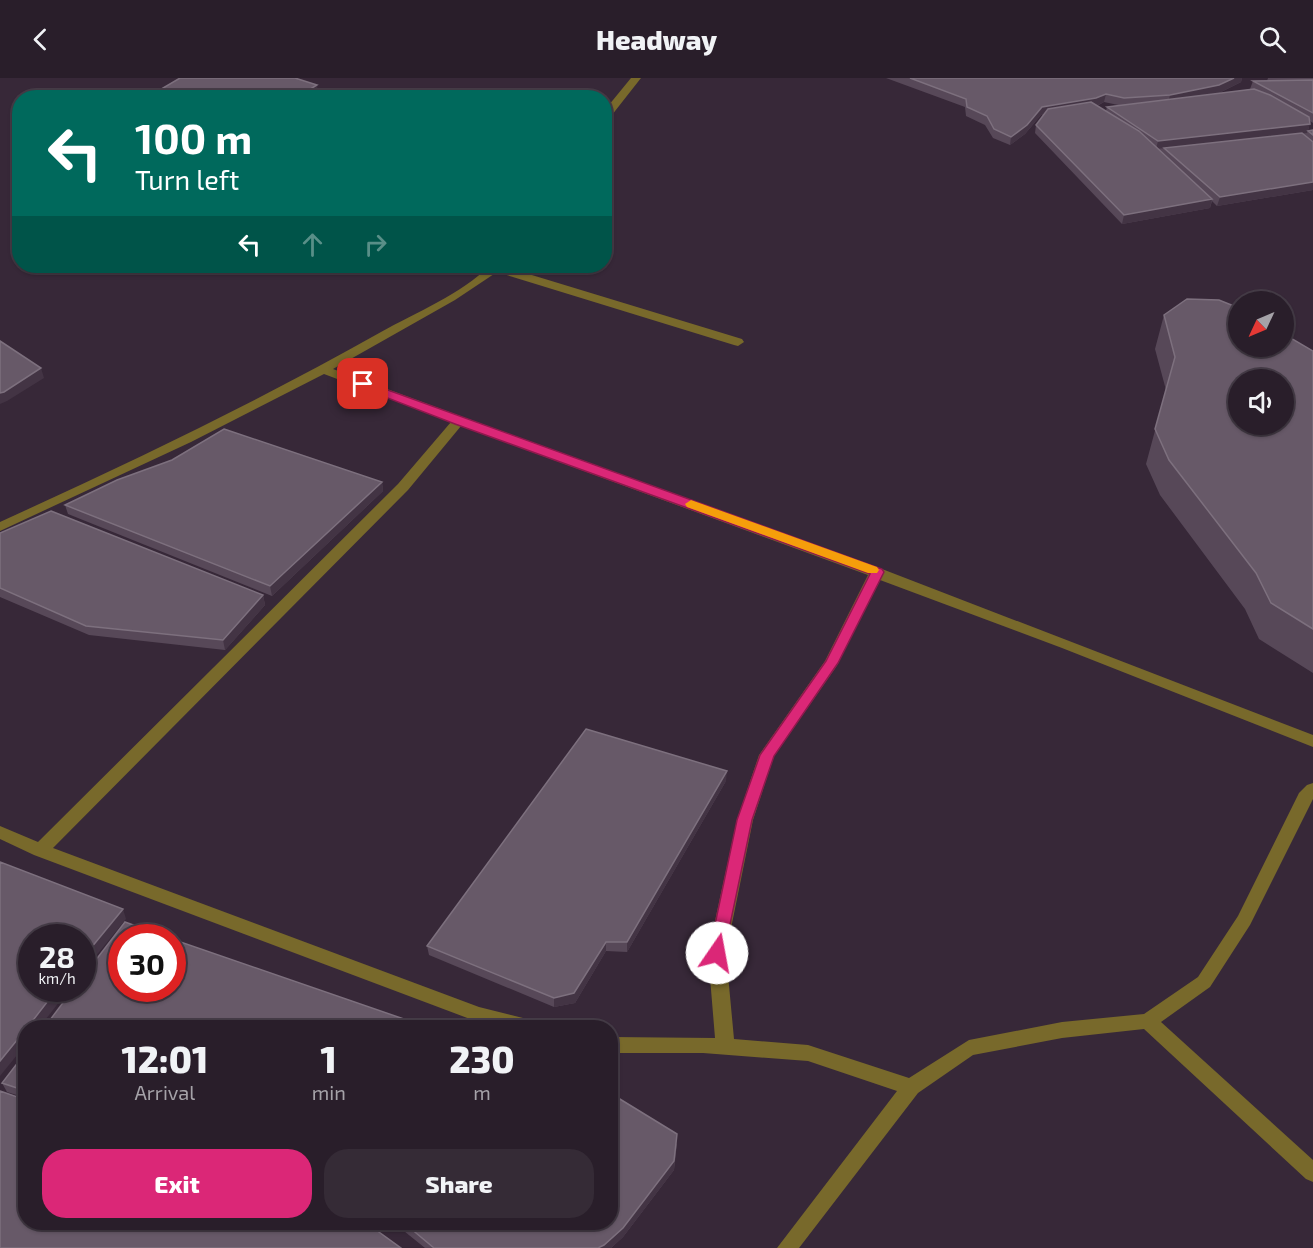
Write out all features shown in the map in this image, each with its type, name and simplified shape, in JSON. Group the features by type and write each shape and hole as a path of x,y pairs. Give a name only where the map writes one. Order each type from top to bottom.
{"street":[{"path":"612,108 636,78"},
{"path":"0,528 144,461 324,369 446,300 486,273"},
{"path":"518,273 738,342"},
{"path":"324,369 459,422 877,572 1159,678 1313,741"},
{"path":"40,850 403,487 459,422"},
{"path":"725,1047 717,953 745,820 767,755 831,663 877,572"},
{"path":"787,1248 911,1087 969,1048 1062,1030 1148,1021 1204,982 1244,921 1305,797 1313,789"},
{"path":"0,832 40,850 478,1014 502,1020"},
{"path":"1148,1021 1313,1173"},
{"path":"618,1045 725,1047 808,1053 911,1087"}],"building":[{"path":"180,78 295,78 317,85 309,90 160,90"},
{"path":"910,78 1234,78 1219,85 1170,95 1124,98 1106,94 1096,98 1042,107 1027,125 1011,137 994,129 987,116 967,107 966,99"},
{"path":"1313,80 1313,113 1253,81"},
{"path":"1254,89 1270,95 1309,117 1310,124 1158,141 1107,107"},
{"path":"1091,102 1139,131 1212,199 1124,215 1036,125 1048,109"},
{"path":"1302,133 1313,142 1313,182 1220,197 1164,148"},
{"path":"1187,299 1219,300 1228,304 1228,357 1294,357 1294,340 1313,351 1313,629 1271,603 1256,573 1169,460 1155,429 1175,357 1164,315"},
{"path":"0,341 41,368 0,393"},
{"path":"224,429 382,482 270,586 65,505 117,480 172,460"},
{"path":"51,511 263,595 223,640 86,626 0,588 0,533"},
{"path":"586,729 727,771 627,942 606,942 574,993 554,998 427,946"},
{"path":"0,862 123,909 111,924 108,924 108,927 96,942 96,924 18,924 18,1002 47,1002 33,1020 18,1020 18,1039 0,1061"},
{"path":"108,944 108,1002 186,1002 186,944 407,1020 50,1020 64,1002 96,1002 96,960"},
{"path":"18,1062 18,1088 2,1083"},
{"path":"0,1091 18,1097 18,1230 376,1230 401,1248 0,1248"},
{"path":"618,1098 677,1134 674,1161 623,1228 598,1248 434,1248 413,1230 618,1230"}],"slow traffic":[{"path":"691,504 873,570"}],"route":[{"path":"363,384 459,422 877,572 831,663 767,755 745,820 717,953"}]}
